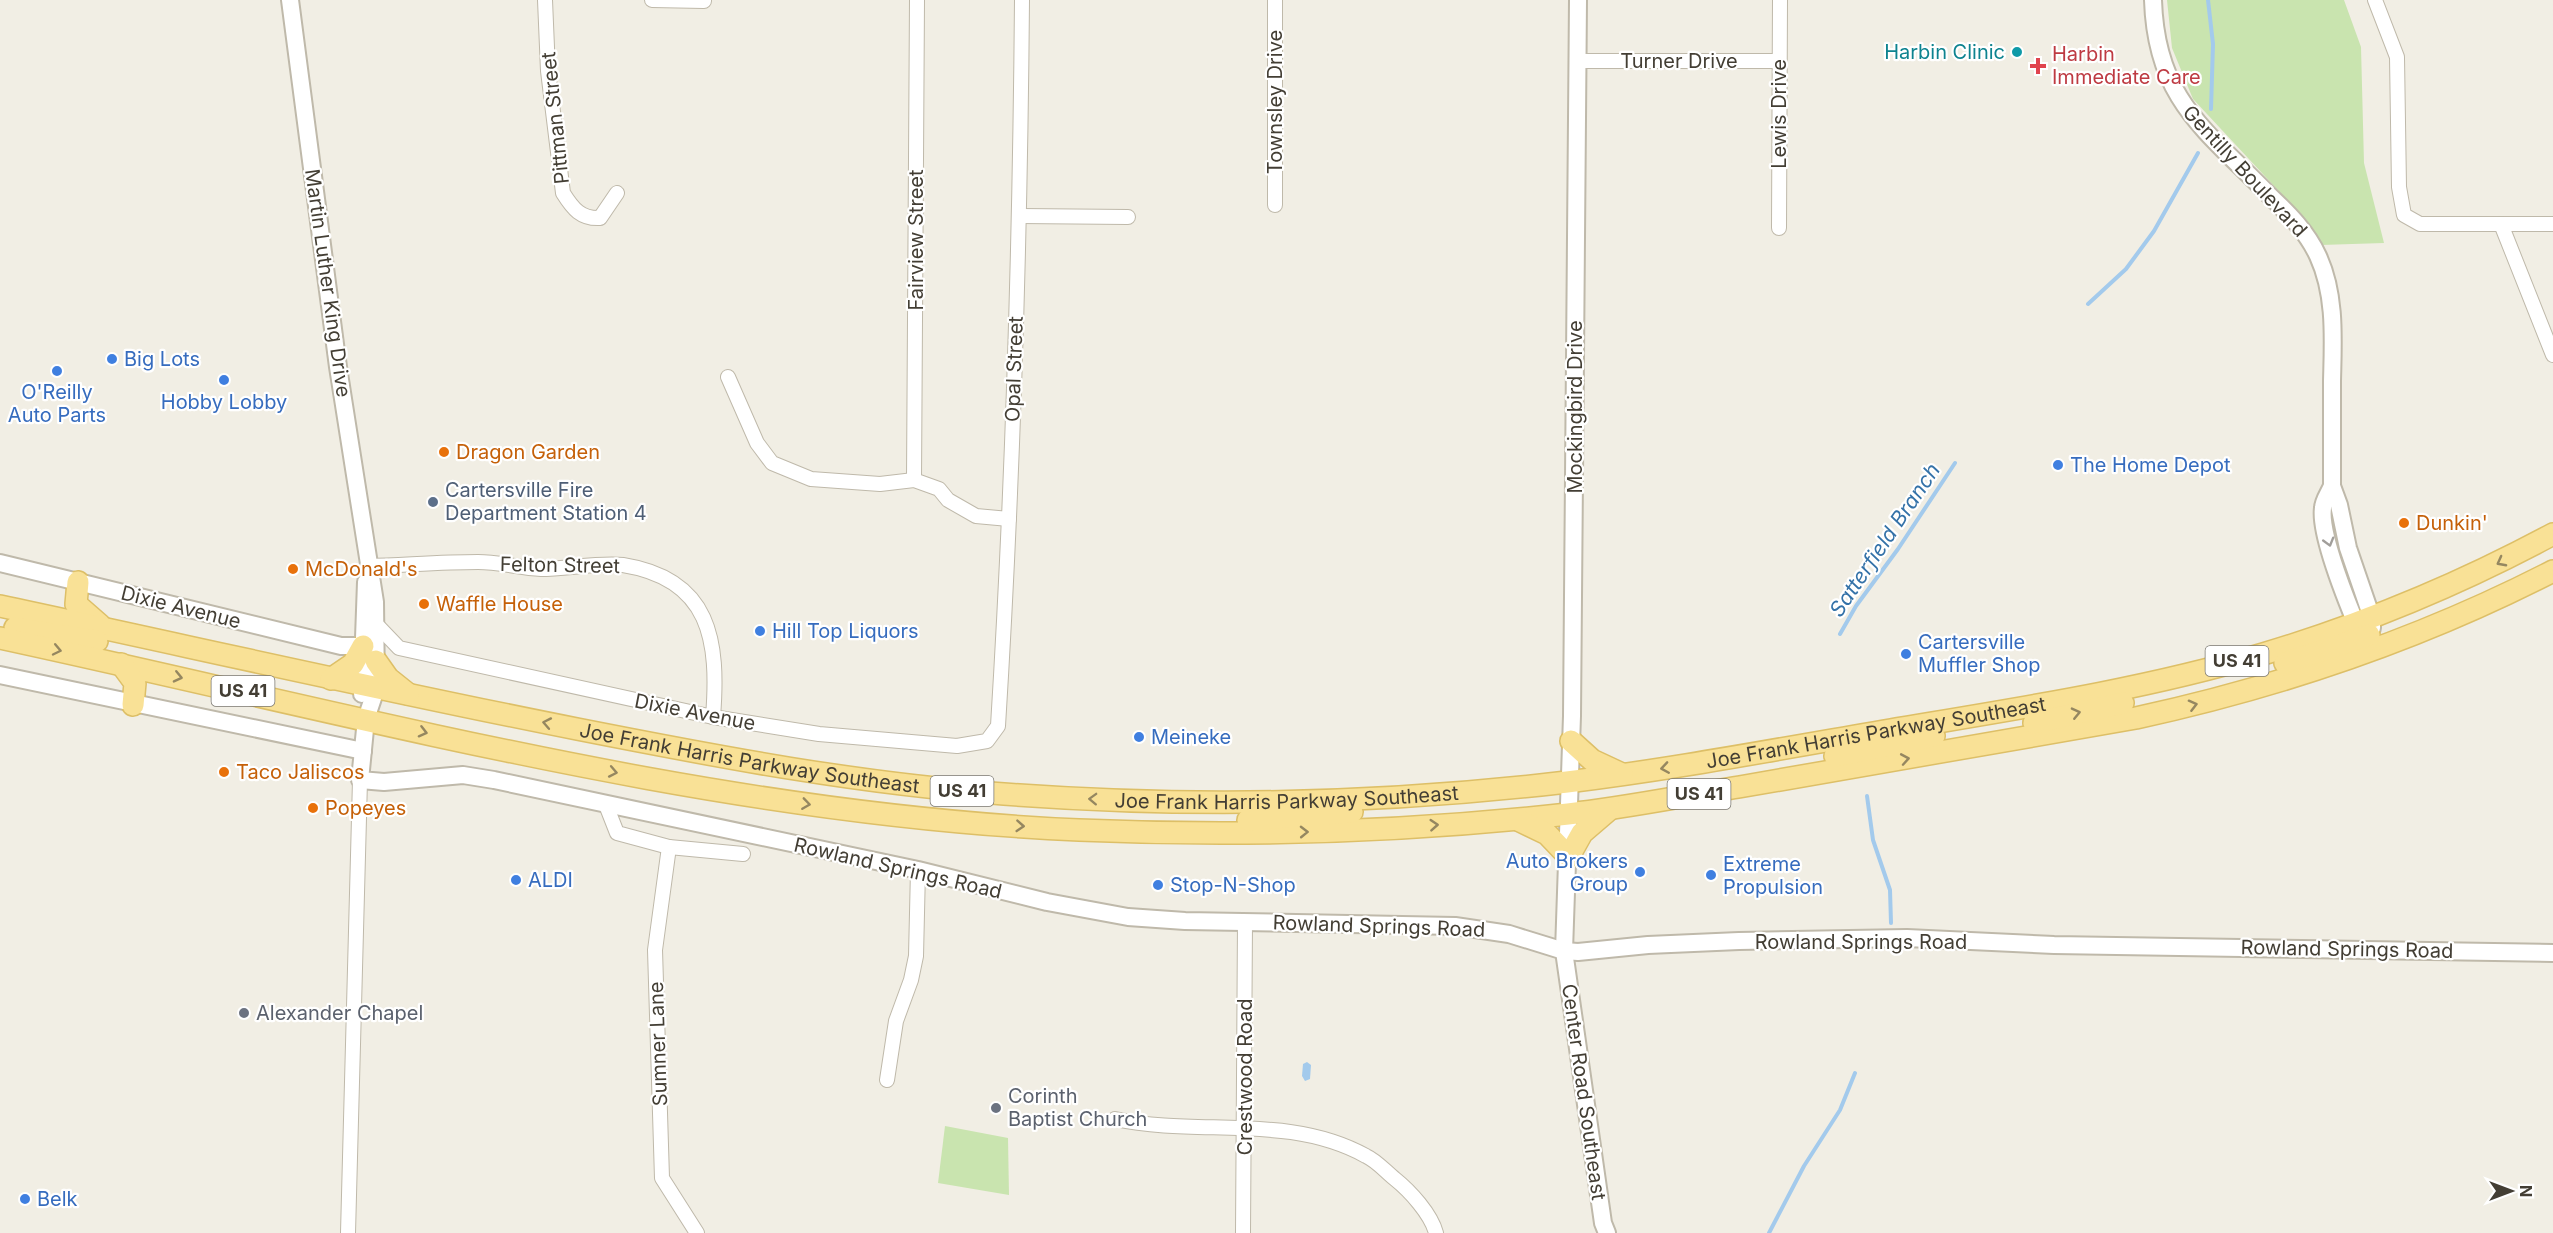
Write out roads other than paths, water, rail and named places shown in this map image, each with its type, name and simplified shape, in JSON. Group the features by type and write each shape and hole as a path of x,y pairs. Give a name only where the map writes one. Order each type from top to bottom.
{"main road":[{"name":"Joe Frank Harris Parkway Southeast","path":"0,606 331,679 366,698 478,746 621,774 790,801 973,823 1078,830 1324,831 1515,819 1612,808 1960,749 2171,710 2286,681 2553,534"},
{"path":"2367,635 2472,596 2553,554"},
{"name":"Joe Frank Harris Parkway Southeast","path":"0,638 121,664 366,698 411,696 742,762 824,775 1005,794 1174,801 1280,800 1408,795 1571,781 2019,707 2206,670 2471,612 2553,571"},
{"path":"78,582 76,604 106,629"},
{"path":"0,626 91,640 366,698"},
{"path":"331,679 370,654 388,678 411,696"},
{"path":"121,664 135,683 133,705"},
{"path":"1570,814 1586,801 1603,795 1896,744 1972,726 2019,707"},
{"path":"1571,741 1592,760 1622,774"},
{"path":"1183,832 1219,822 1536,799 1558,794 1571,781"},
{"path":"1515,819 1547,834 1568,857 1582,832 1612,808"}],"street":[{"name":"Martin Luther King Drive","path":"290,0 338,367 376,624 370,654 360,780 348,1233"},
{"name":"Pittman Street","path":"545,0 548,71 563,194 574,210 588,219 600,218 617,193"},
{"path":"652,0 704,1"},
{"name":"Fairview Street","path":"914,480 917,0"},
{"name":"Opal Street","path":"992,736 998,726 1009,519 1020,216 1022,0"},
{"name":"Townsley Drive","path":"1275,0 1275,205"},
{"name":"Mockingbird Drive","path":"1568,857 1571,781 1578,0"},
{"name":"Lewis Drive","path":"1779,228 1780,0"},
{"name":"Gentilly Boulevard","path":"2153,0 2158,50 2172,88 2196,121 2298,224 2313,245 2324,270 2330,292 2332,325 2332,486 2367,635"},
{"path":"2375,0 2397,57 2399,187 2404,215 2420,224 2553,224"},
{"name":"Turner Drive","path":"1578,62 1779,62"},
{"path":"1020,216 1128,217"},
{"path":"2500,224 2553,355"},
{"path":"728,377 756,443 772,463 811,479 880,484 914,480 939,489 948,500 976,516 1009,519"},
{"name":"Felton Street","path":"368,566 479,562 531,568 571,569 621,565 650,572 689,593 705,620 712,649 713,717"},
{"name":"Dixie Avenue","path":"0,563 370,654"},
{"name":"Martin Luther King Drive","path":"368,566 370,654"},
{"path":"376,624 399,648"},
{"path":"370,654 399,648"},
{"name":"Dixie Avenue","path":"399,648 713,717 819,734 947,745 973,745 992,736"},
{"path":"0,675 133,705 363,751"},
{"name":"Rowland Springs Road","path":"360,780 384,782 463,775 494,780 918,870 1019,896 1104,913 1185,921 1465,927 1524,937 1564,951 1739,941 1907,938 2043,945 2553,953"},
{"path":"606,805 617,833 669,847 743,854"},
{"name":"Sumner Lane","path":"669,847 655,950 662,1178 697,1233"},
{"name":"Center Road Southeast","path":"1568,857 1564,951 1603,1223 1607,1233"},
{"path":"887,1080 896,1021 911,980 916,956 918,870"},
{"name":"Crestwood Road","path":"1244,1233 1245,922"},
{"path":"1115,1119 1141,1125 1245,1126 1310,1134 1367,1156 1408,1190 1436,1233"}],"water":[{"path":"1307,1062 1311,1065 1310,1079 1305,1081 1302,1076 1303,1064"}],"waterway":[{"name":"Satterfield Branch","path":"2208,0 2213,44 2211,109"},
{"name":"Satterfield Branch","path":"2088,304 2126,269 2154,231 2198,153"},
{"name":"Satterfield Branch","path":"1840,634 1856,606 1898,549 1955,463"},
{"name":"Satterfield Branch","path":"1867,796 1873,840 1890,890 1891,923"},
{"name":"Satterfield Branch","path":"1769,1233 1804,1166 1840,1110 1855,1073"}],"place":[{"name":"Harbin Clinic","path":"2017,52"},
{"name":"Harbin Immediate Care","path":"2038,66"},
{"name":"Big Lots","path":"112,359"},
{"name":"O'Reilly Auto Parts","path":"57,371"},
{"name":"Hobby Lobby","path":"224,380"},
{"name":"Dragon Garden","path":"444,452"},
{"name":"The Home Depot","path":"2058,465"},
{"name":"Cartersville Fire Department Station 4","path":"433,502"},
{"name":"Dunkin'","path":"2404,523"},
{"name":"McDonald's","path":"293,569"},
{"name":"Waffle House","path":"424,604"},
{"name":"Hill Top Liquors","path":"760,631"},
{"name":"Cartersville Muffler Shop","path":"1906,654"},
{"name":"Meineke","path":"1139,737"},
{"name":"Taco Jaliscos","path":"224,772"},
{"name":"Popeyes","path":"313,808"},
{"name":"Auto Brokers Group","path":"1640,872"},
{"name":"Extreme Propulsion","path":"1711,875"},
{"name":"ALDI","path":"516,880"},
{"name":"Stop-N-Shop","path":"1158,885"},
{"name":"Alexander Chapel","path":"244,1013"},
{"name":"Corinth Baptist Church","path":"996,1108"},
{"name":"Belk","path":"25,1199"}]}
